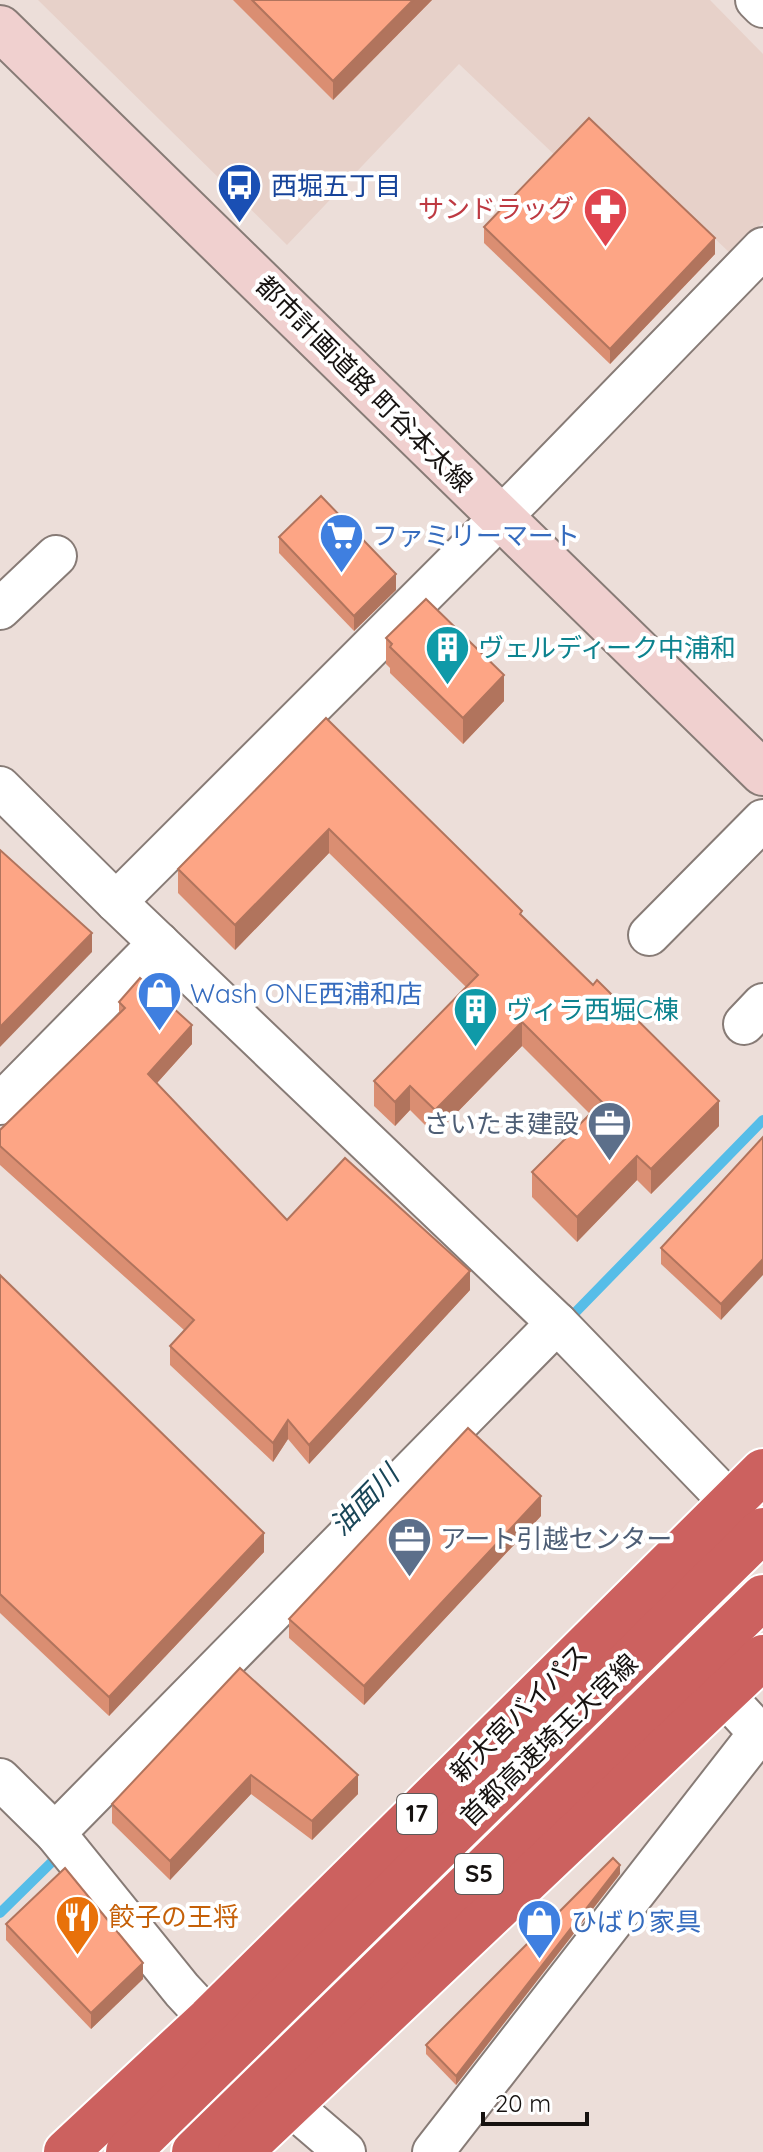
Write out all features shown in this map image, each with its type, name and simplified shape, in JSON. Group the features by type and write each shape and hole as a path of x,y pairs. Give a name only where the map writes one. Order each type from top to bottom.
{"highway":[{"name":"新大宮バイパス","path":"66,2152 747,1516 763,1471"},
{"name":"首都高速埼玉大宮線","path":"128,2152 747,1516"},
{"name":"首都高速埼玉大宮線","path":"194,2152 763,1597"},
{"path":"240,2152 763,1657"}],"street":[{"path":"756,0 763,7"},
{"name":"都市計画道路 町谷本太線","path":"0,28 763,773"},
{"path":"116,902 500,518 763,248"},
{"path":"0,609 56,556"},
{"path":"0,787 559,1326 747,1516"},
{"path":"649,935 763,820"},
{"path":"0,1104 159,943"},
{"path":"63,1843 559,1326"},
{"path":"433,2152 759,1733 725,1696"},
{"path":"0,1779 63,1843 209,2019"},
{"path":"289,2104 345,2152"}],"shaded area":[{"path":"38,0 710,0 763,54 763,222 731,254 598,127 562,162 459,64 287,245"}],"building":[{"path":"252,0 413,0 333,81"},
{"path":"589,118 715,238 610,349 484,227"},
{"name":"ファミリーマート","path":"321,496 396,574 354,616 279,537"},
{"path":"426,599 504,675 463,718 390,647 392,644 386,638"},
{"path":"326,718 522,911 520,914 593,985 597,980 719,1101 651,1169 637,1156 577,1217 532,1172 602,1102 522,1022 435,1110 410,1086 395,1102 374,1081 478,975 329,829 235,925 178,869"},
{"path":"0,850 92,933 0,1027"},
{"path":"140,978 192,1025 148,1074 287,1220 345,1158 470,1271 309,1445 288,1420 273,1443 170,1346 194,1320 0,1146 0,1130 125,1008 119,1002"},
{"path":"763,1137 763,1259 721,1304 661,1248"},
{"path":"0,1275 264,1533 109,1697 0,1594"},
{"path":"468,1428 541,1496 364,1686 289,1619"},
{"path":"240,1668 358,1775 312,1821 251,1775 170,1861 112,1804"},
{"path":"613,1858 620,1865 456,2076 426,2045"},
{"name":"餃子の王将","path":"65,1868 143,1963 91,2013 6,1924"}],"waterway":[{"name":"油面川","path":"566,1322 763,1120"},
{"name":"油面川","path":"0,1913 61,1853"}],"place":[{"name":"西堀五丁目","path":"240,225"},
{"name":"サンドラッグ","path":"605,248"},
{"name":"ファミリーマート","path":"341,575"},
{"name":"ヴェルディーク中浦和","path":"447,687"},
{"name":"Wash ONE西浦和店","path":"159,1033"},
{"name":"ヴィラ西堀C棟","path":"475,1049"},
{"name":"さいたま建設","path":"610,1163"},
{"name":"アート引越センター","path":"409,1578"},
{"name":"餃子の王将","path":"78,1956"},
{"name":"ひばり家具","path":"540,1961"}]}
